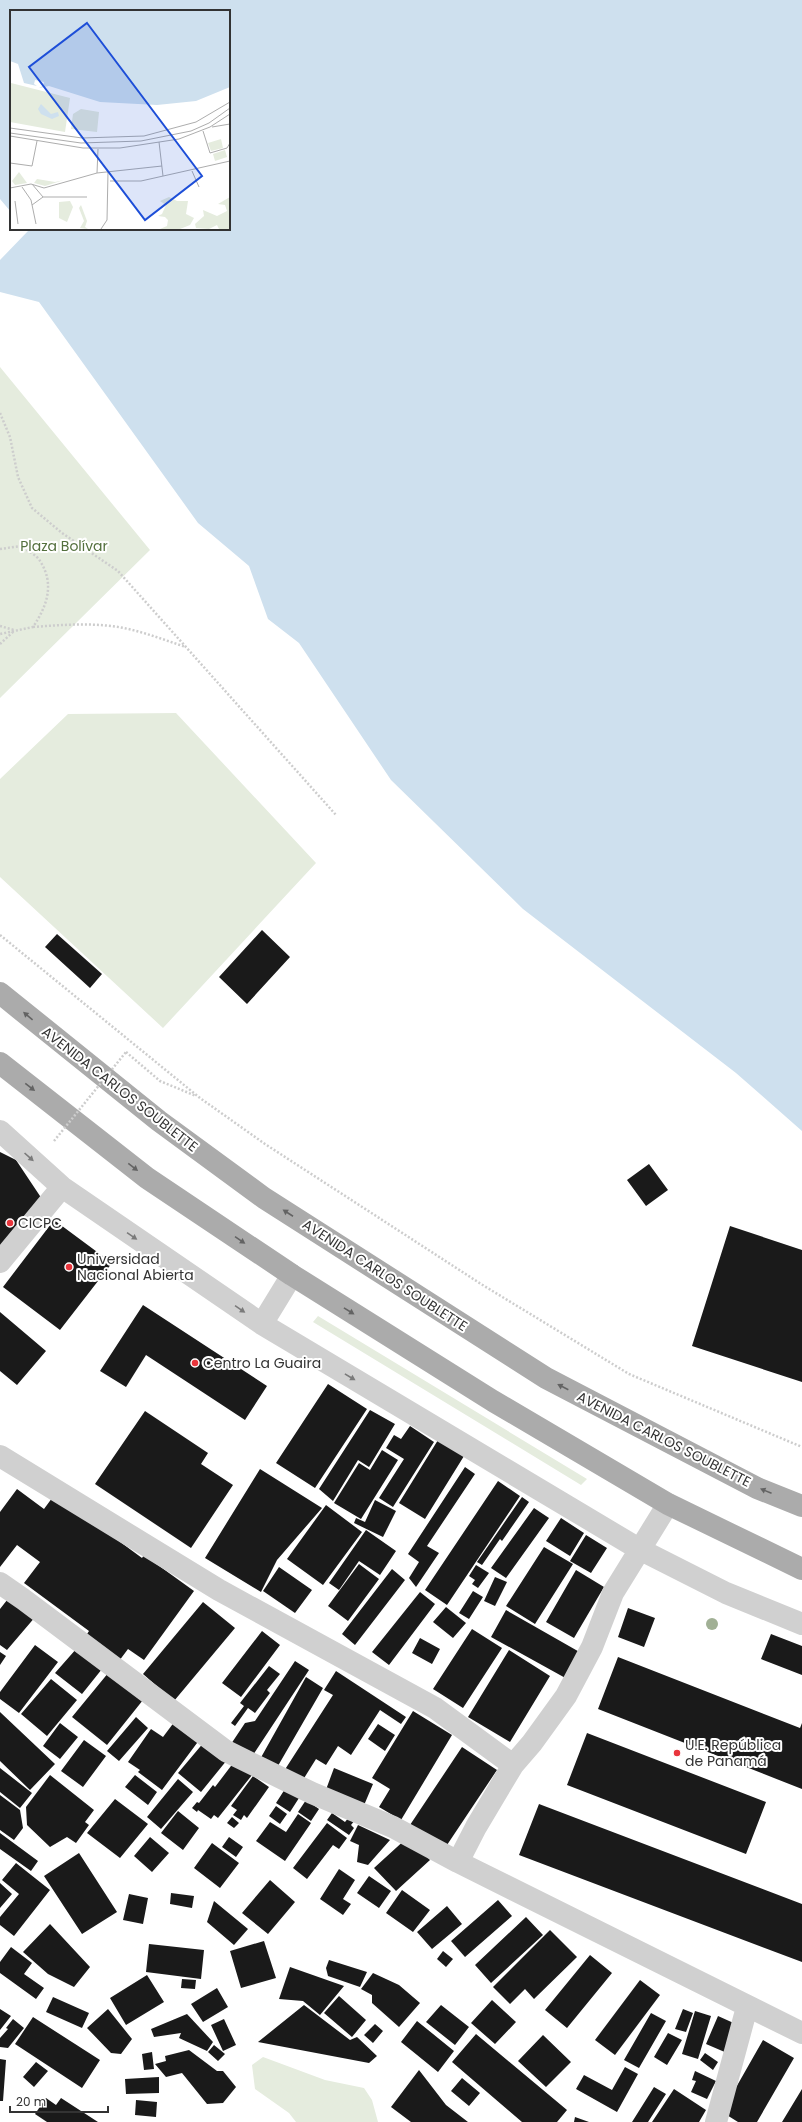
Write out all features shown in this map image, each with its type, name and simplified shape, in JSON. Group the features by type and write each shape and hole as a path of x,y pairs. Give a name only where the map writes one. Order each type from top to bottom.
{"main road":[{"name":"AVENIDA CARLOS SOUBLETTE","path":"0,993 160,1121 264,1198 546,1378 757,1488 802,1506"},
{"path":"0,1063 147,1178 292,1275 493,1401 668,1504 802,1569"}],"street":[{"path":"0,1131 62,1187 262,1324 639,1549 726,1593 802,1624"},
{"path":"0,1262 62,1187"},
{"path":"262,1324 292,1275"},
{"path":"0,1456 219,1590 435,1708 513,1765"},
{"path":"458,1862 476,1827 513,1765 532,1743 566,1696 592,1647 613,1593 668,1504"},
{"path":"0,1583 226,1751 312,1793 393,1827 458,1862 747,2007 802,2033"},
{"path":"716,2122 747,2007"}],"path":[{"path":"0,413 10,437 18,476 32,508 62,533 118,571 336,815"},
{"path":"0,549 20,546 40,560 49,586 45,610 33,627"},
{"path":"0,634 33,627 68,624 111,626 142,632 186,648"},
{"path":"0,626 15,630"},
{"path":"0,644 15,630"},
{"path":"0,935 200,1098 265,1144 481,1284 629,1374 802,1447"},
{"path":"54,1141 126,1052 160,1081 200,1098"}],"green space":[{"name":"Plaza Bolívar","path":"0,367 150,550 0,698"},
{"path":"176,713 316,863 163,1028 0,877 0,779 68,714"},
{"path":"318,1316 587,1479 581,1485 313,1322"},
{"path":"263,2057 325,2080 364,2088 372,2100 378,2122 296,2122 289,2113 255,2089 252,2065"}],"water":[{"path":"0,0 802,0 802,1131 736,1073 523,909 391,780 299,643 268,619 249,566 198,523 39,302 0,292 0,260 28,231 27,230 230,230 230,10 10,10 10,211 0,199"}],"building":[{"path":"262,930 290,957 247,1004 219,977"},
{"path":"57,934 102,974 90,988 45,947"},
{"name":"CICPC","path":"0,1152 16,1160 42,1199 0,1247"},
{"path":"649,1164 668,1190 646,1206 627,1180"},
{"path":"54,1220 112,1263 60,1330 3,1287"},
{"path":"730,1226 802,1250 802,1382 692,1346"},
{"name":"Centro La Guaira","path":"143,1305 267,1386 245,1420 146,1355 126,1387 100,1371"},
{"path":"0,1312 46,1351 17,1385 0,1371"},
{"path":"328,1384 367,1409 315,1488 276,1463"},
{"path":"370,1410 395,1424 369,1467 358,1460 333,1501 319,1489"},
{"path":"145,1411 208,1453 201,1464 233,1485 191,1548 95,1484"},
{"path":"410,1426 434,1442 393,1507 379,1498 404,1459 386,1448 394,1435 401,1439"},
{"path":"438,1440 464,1456 425,1519 399,1503"},
{"path":"382,1450 398,1460 361,1519 334,1503 359,1463 370,1470"},
{"path":"465,1467 475,1474 427,1546 439,1553 416,1587 409,1578 419,1562 408,1554"},
{"path":"260,1469 322,1508 277,1560 261,1592 205,1558"},
{"path":"498,1481 520,1496 447,1605 425,1590"},
{"path":"17,1489 44,1509 55,1494 142,1558 144,1555 194,1591 144,1660 128,1649 119,1661 85,1637 89,1631 24,1583 40,1562 17,1545 0,1567 0,1512"},
{"path":"522,1497 529,1502 502,1541 500,1539 482,1565 477,1562"},
{"path":"375,1500 396,1511 383,1537 354,1523 356,1518 365,1522"},
{"path":"326,1505 362,1532 323,1585 287,1559"},
{"path":"534,1508 549,1518 506,1578 491,1568"},
{"path":"561,1518 584,1533 570,1556 546,1541"},
{"path":"366,1530 396,1551 380,1575 359,1561 339,1590 329,1583"},
{"path":"586,1535 607,1548 591,1573 570,1561"},
{"path":"544,1547 573,1564 535,1624 506,1606"},
{"path":"359,1564 379,1579 348,1621 328,1606"},
{"path":"476,1565 489,1573 478,1588 472,1584 475,1580 469,1576"},
{"path":"279,1567 312,1590 295,1613 263,1591"},
{"path":"392,1569 405,1580 355,1645 342,1634"},
{"path":"576,1570 604,1587 574,1638 546,1622"},
{"path":"495,1577 507,1582 495,1606 484,1601"},
{"path":"473,1591 483,1597 469,1619 459,1613"},
{"path":"420,1592 435,1604 389,1665 372,1652"},
{"path":"11,1595 36,1616 7,1650 0,1645 0,1609"},
{"path":"203,1602 235,1628 174,1701 143,1674"},
{"path":"446,1607 466,1623 453,1638 433,1622"},
{"path":"628,1608 655,1618 644,1647 618,1637"},
{"path":"506,1610 583,1654 569,1680 491,1637"},
{"path":"472,1629 502,1648 463,1708 433,1689"},
{"path":"262,1631 280,1645 241,1697 222,1683"},
{"path":"771,1634 802,1646 802,1675 761,1659"},
{"path":"420,1638 440,1649 432,1664 412,1653"},
{"path":"35,1645 58,1662 19,1713 0,1699 0,1692"},
{"path":"77,1648 102,1669 82,1694 55,1673"},
{"path":"509,1650 550,1676 510,1742 468,1717"},
{"path":"0,1652 6,1656 0,1665"},
{"path":"618,1657 800,1728 802,1723 802,1789 598,1709"},
{"path":"295,1661 309,1670 251,1758 231,1744 245,1723 255,1721"},
{"path":"269,1666 280,1674 267,1690 270,1693 255,1713 248,1708 235,1726 231,1723 244,1706 240,1703"},
{"path":"336,1671 406,1717 401,1724 380,1710 351,1755 338,1746 326,1765 316,1759 301,1783 284,1771 333,1695 324,1690"},
{"path":"109,1672 143,1700 107,1745 72,1717"},
{"path":"306,1677 323,1688 275,1771 259,1761"},
{"path":"51,1679 77,1700 47,1736 21,1714"},
{"path":"413,1711 452,1735 401,1820 379,1807 390,1789 372,1778"},
{"path":"0,1712 55,1764 30,1790 0,1761"},
{"path":"136,1717 148,1728 119,1761 107,1751"},
{"path":"175,1721 200,1739 162,1790 138,1772 140,1770 128,1762 151,1729 163,1737"},
{"path":"60,1723 78,1737 60,1759 43,1746"},
{"path":"378,1724 395,1735 385,1751 368,1739"},
{"path":"587,1733 766,1802 746,1854 567,1785"},
{"path":"84,1740 106,1756 83,1787 61,1771"},
{"path":"205,1741 227,1760 201,1792 178,1773"},
{"path":"462,1747 497,1770 445,1848 410,1825"},
{"path":"234,1762 252,1775 218,1818 214,1815 211,1819 198,1810 197,1812 192,1808 197,1802 199,1803 213,1785 215,1787"},
{"path":"0,1768 32,1793 20,1808 0,1792"},
{"path":"334,1768 373,1784 362,1810 324,1795"},
{"path":"50,1775 94,1810 85,1822 89,1825 76,1843 67,1837 50,1847 27,1825 26,1807"},
{"path":"135,1775 157,1792 148,1805 125,1787"},
{"path":"253,1776 269,1787 247,1818 244,1815 241,1820 233,1815 237,1810 231,1806"},
{"path":"178,1779 193,1792 161,1829 147,1817"},
{"path":"285,1789 299,1798 290,1812 276,1803"},
{"path":"0,1795 20,1810 23,1828 14,1840 0,1830"},
{"path":"115,1799 148,1824 120,1858 87,1833"},
{"path":"306,1800 319,1809 311,1821 298,1812"},
{"path":"539,1804 802,1904 802,1962 519,1855"},
{"path":"276,1806 287,1814 280,1824 269,1816"},
{"path":"178,1811 199,1828 183,1850 161,1833"},
{"path":"332,1813 345,1822 349,1817 355,1820 351,1825 354,1828 349,1835 327,1820"},
{"path":"298,1814 311,1823 285,1861 256,1841 270,1822 286,1832"},
{"path":"232,1817 239,1823 234,1828 227,1823"},
{"path":"327,1823 347,1838 339,1849 333,1845 307,1879 293,1868"},
{"path":"358,1825 390,1840 368,1865 357,1862 359,1845 350,1841"},
{"path":"0,1833 38,1861 31,1871 0,1849"},
{"path":"150,1837 169,1853 152,1872 134,1856"},
{"path":"229,1837 243,1847 236,1857 222,1847"},
{"path":"408,1837 430,1860 396,1891 374,1868"},
{"path":"212,1843 239,1863 220,1888 194,1868"},
{"path":"79,1853 117,1912 82,1934 44,1876"},
{"path":"16,1863 50,1890 14,1936 0,1925 0,1917 19,1894 2,1880"},
{"path":"339,1869 355,1880 343,1899 351,1904 343,1915 320,1899"},
{"path":"369,1876 391,1891 379,1908 357,1893"},
{"path":"270,1880 295,1902 268,1934 242,1913"},
{"path":"0,1883 12,1894 0,1908"},
{"path":"402,1890 430,1910 413,1932 386,1913"},
{"path":"171,1893 194,1896 192,1908 170,1904"},
{"path":"129,1894 148,1898 143,1924 123,1920"},
{"path":"498,1900 512,1916 465,1957 451,1941"},
{"path":"214,1901 248,1929 234,1945 207,1922"},
{"path":"447,1906 462,1924 432,1949 417,1932"},
{"path":"526,1917 543,1935 491,1983 475,1965"},
{"path":"50,1924 90,1967 74,1987 48,1974 23,1952"},
{"path":"550,1930 577,1957 534,1999 525,1989 510,2004 493,1987"},
{"path":"264,1941 276,1978 241,1988 230,1951"},
{"path":"149,1944 204,1950 201,1979 146,1972"},
{"path":"11,1947 32,1963 24,1974 44,1988 36,1999 0,1973 0,1962"},
{"path":"443,1951 453,1959 446,1967 437,1959"},
{"path":"590,1955 612,1973 567,2028 545,2010"},
{"path":"329,1960 367,1972 360,1987 328,1976 326,1968"},
{"path":"290,1967 344,1986 320,2015 303,2001 279,1999"},
{"path":"373,1973 399,1985 420,2003 399,2027 372,2003 372,1995 361,1989"},
{"path":"147,1975 164,2002 126,2025 110,1998"},
{"path":"182,1979 196,1980 195,1989 181,1988"},
{"path":"640,1980 660,1995 615,2055 595,2040"},
{"path":"217,1988 228,2007 203,2022 191,2004"},
{"path":"339,1996 366,2020 352,2037 324,2013"},
{"path":"53,1997 89,2013 82,2028 46,2012"},
{"path":"492,2000 516,2022 495,2044 471,2023"},
{"path":"304,2005 350,2040 357,2037 377,2056 369,2063 258,2042"},
{"path":"441,2005 469,2027 455,2045 426,2022"},
{"path":"0,2009 11,2016 0,2030"},
{"path":"108,2009 132,2039 121,2054 111,2053 87,2028"},
{"path":"683,2009 693,2013 686,2032 675,2029"},
{"path":"695,2011 711,2016 698,2059 682,2054"},
{"path":"651,2013 666,2021 639,2068 624,2060"},
{"path":"187,2014 213,2042 207,2051 179,2038 181,2033 154,2037 151,2029"},
{"path":"718,2016 738,2025 727,2053 706,2044"},
{"path":"33,2017 100,2060 82,2088 15,2044"},
{"path":"13,2019 24,2028 8,2048 0,2047 0,2038 8,2029 6,2028"},
{"path":"224,2019 236,2045 223,2051 211,2025"},
{"path":"417,2021 454,2051 438,2072 401,2042"},
{"path":"375,2024 383,2031 373,2043 364,2035"},
{"path":"668,2033 682,2040 667,2065 654,2057"},
{"path":"476,2034 567,2110 557,2122 522,2122 452,2062"},
{"path":"543,2035 571,2062 546,2087 518,2061"},
{"path":"763,2040 794,2058 757,2122 738,2122 722,2112"},
{"path":"214,2045 225,2054 218,2061 208,2052"},
{"path":"189,2050 217,2071 223,2071 236,2087 223,2103 207,2104 182,2073 166,2077 155,2064 166,2061 165,2056"},
{"path":"152,2052 154,2069 144,2070 142,2054"},
{"path":"705,2053 718,2062 713,2070 700,2060"},
{"path":"0,2059 6,2060 3,2101 0,2101"},
{"path":"36,2062 48,2071 34,2087 23,2077"},
{"path":"625,2067 638,2074 617,2112 576,2089 584,2075 612,2090"},
{"path":"419,2070 446,2105 468,2122 411,2122 391,2107"},
{"path":"695,2071 716,2081 707,2099 691,2092 696,2081 692,2080"},
{"path":"159,2077 159,2093 126,2094 125,2079"},
{"path":"462,2078 480,2093 469,2106 451,2091"},
{"path":"654,2087 666,2094 648,2122 632,2122"},
{"path":"674,2089 706,2110 699,2122 652,2122"},
{"path":"802,2089 802,2122 782,2122"},
{"path":"46,2098 56,2105 61,2098 98,2122 47,2122 35,2114"},
{"path":"136,2100 157,2102 156,2117 135,2115"},
{"path":"575,2117 589,2122 574,2122"}],"place":[{"name":"CICPC","path":"10,1223"},
{"name":"Universidad Nacional Abierta","path":"69,1267"},
{"name":"Centro La Guaira","path":"195,1363"},
{"name":"U.E. República de Panamá","path":"677,1753"}]}
